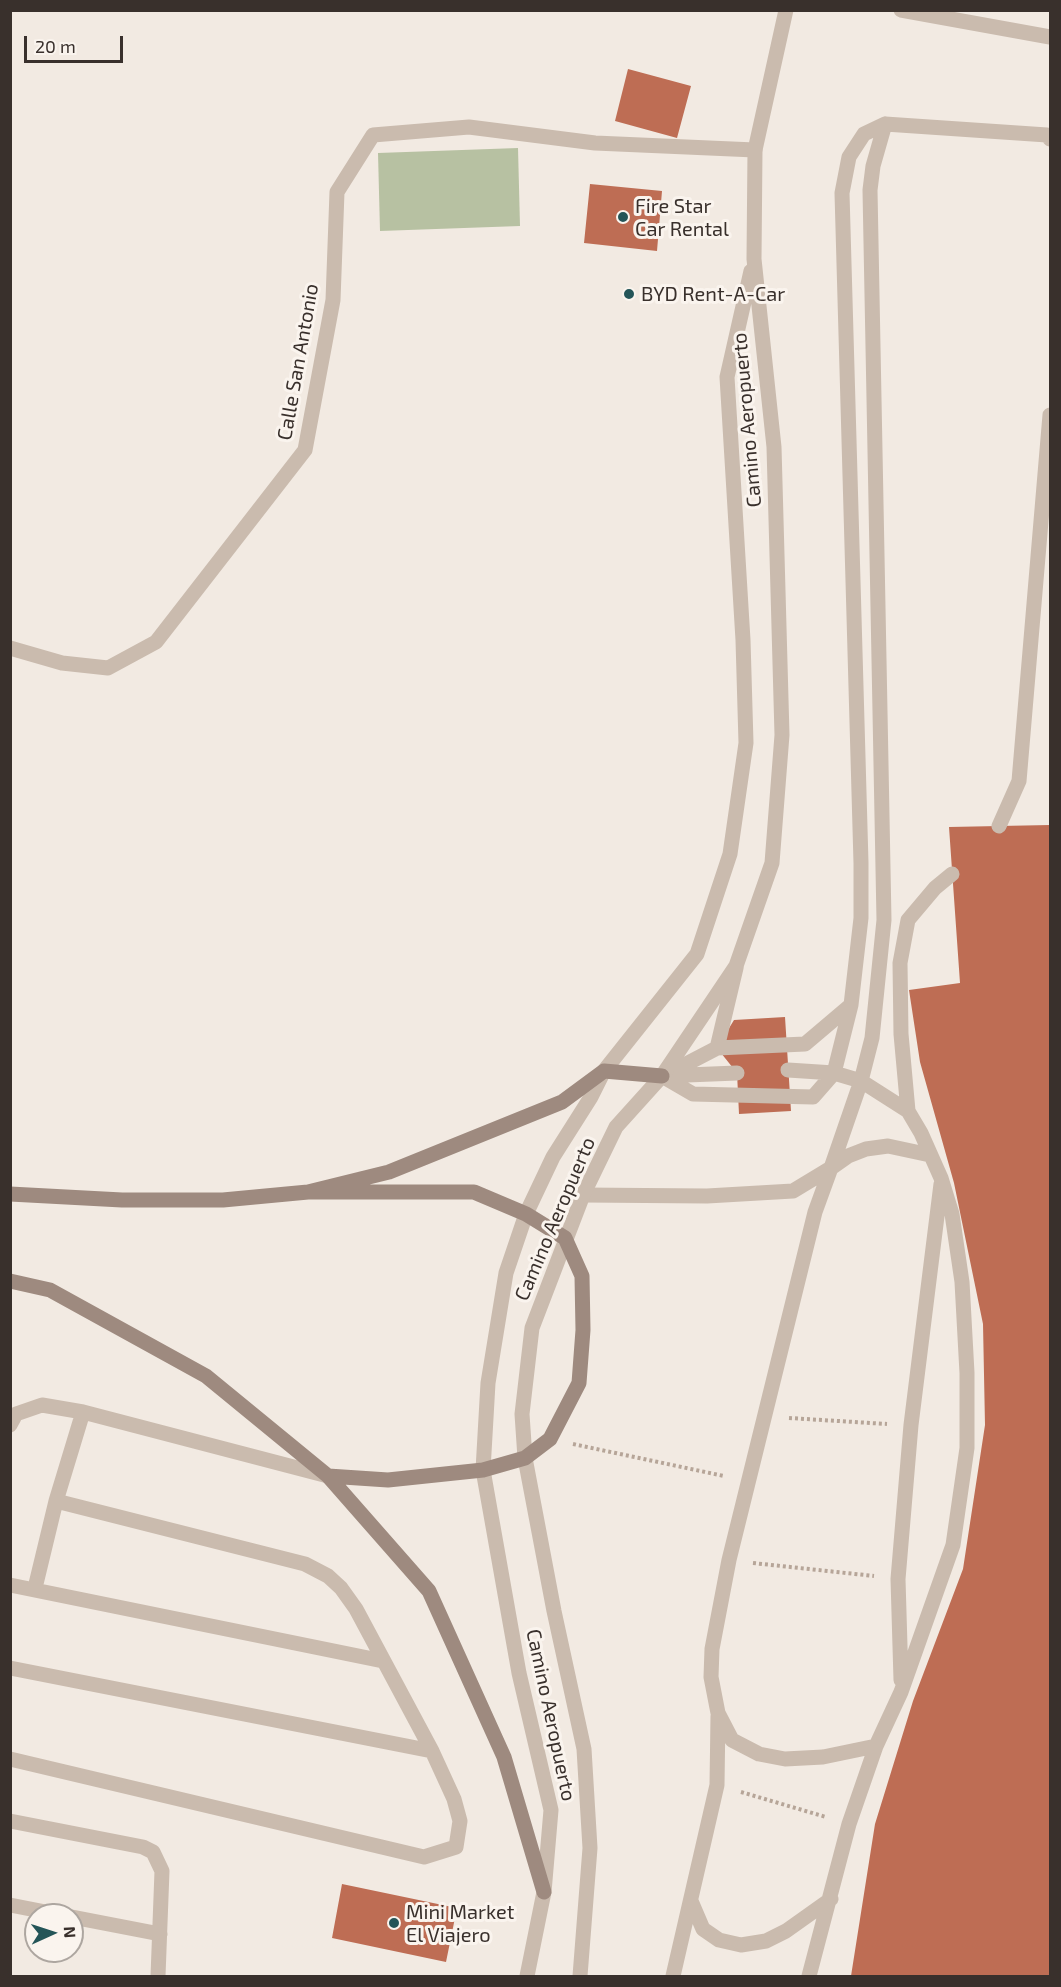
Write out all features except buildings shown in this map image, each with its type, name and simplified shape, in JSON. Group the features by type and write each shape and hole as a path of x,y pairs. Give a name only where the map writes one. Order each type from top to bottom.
{"main road":[{"path":"308,1192 389,1172 562,1102 604,1071 662,1076"},
{"path":"10,1194 122,1200 223,1200 308,1192 474,1192 526,1214 565,1238 582,1276 583,1330 579,1383 550,1440 525,1458 483,1470 388,1480 328,1476"},
{"path":"10,1281 50,1290 206,1376 328,1476 429,1591 504,1757 544,1892"}],"street":[{"path":"754,259 755,150 786,10"},
{"path":"901,10 1050,37"},
{"path":"662,1076 693,1094 813,1097 834,1074 851,1005 861,918 861,863 842,193 849,157 864,134 885,124 1047,135 1050,139"},
{"path":"673,1977 717,1785 718,1713 711,1677 712,1649 729,1560 815,1212 861,1081 872,1038 884,920 870,190 873,166 885,124"},
{"name":"Calle San Antonio","path":"10,648 62,663 108,668 156,642 305,450 333,300 336,192 373,135 469,127 595,143 755,150"},
{"name":"Camino Aeropuerto","path":"580,1977 590,1848 584,1749 554,1611 525,1458 522,1414 532,1328 583,1196 616,1127 662,1076 736,966 771,863 782,735 774,447 754,259"},
{"name":"Camino Aeropuerto","path":"526,1977 544,1892 551,1810 519,1673 483,1470 488,1383 506,1273 526,1214 553,1157 591,1097 604,1071 697,954 730,854 746,743 743,640 727,377 754,259"},
{"path":"999,826 1019,781 1050,415"},
{"path":"808,1973 831,1899 849,1824 876,1746 901,1692 953,1545 967,1448 967,1373 962,1282 952,1214 941,1178 908,1111 901,1034 900,963 908,920 935,888 952,874"},
{"path":"717,1048 736,966"},
{"path":"662,1076 717,1048 805,1044 851,1005"},
{"path":"788,1070 834,1074 861,1081 908,1111"},
{"path":"662,1076 737,1073"},
{"path":"583,1196 707,1196 793,1191 848,1156 866,1149 888,1146 930,1155"},
{"path":"901,1692 898,1579 911,1425 941,1178"},
{"path":"10,1425 16,1414 42,1405 83,1412 328,1476"},
{"path":"35,1588 56,1502 83,1412"},
{"path":"10,1759 424,1857 456,1847 460,1821 454,1799 432,1751 341,1588 328,1576 305,1564 56,1502"},
{"path":"10,1585 35,1588 383,1661"},
{"path":"10,1668 432,1751"},
{"path":"718,1713 732,1740 759,1754 785,1760 823,1757 876,1746"},
{"path":"10,1821 142,1847 153,1852 162,1871 158,1977"},
{"path":"691,1901 703,1929 719,1940 741,1945 766,1941 776,1936 831,1899"},
{"path":"84,1919 160,1934"}],"path":[{"path":"765,1416 911,1425"},
{"path":"550,1440 748,1481"},
{"path":"729,1560 898,1579"},
{"path":"717,1785 849,1824"}],"green space":[{"path":"518,148 520,226 380,231 378,153"}],"place":[{"name":"Fire Star Car Rental","path":"623,217"},
{"name":"BYD Rent-A-Car","path":"629,294"},
{"name":"Mini Market El Viajero","path":"394,1923"}]}
